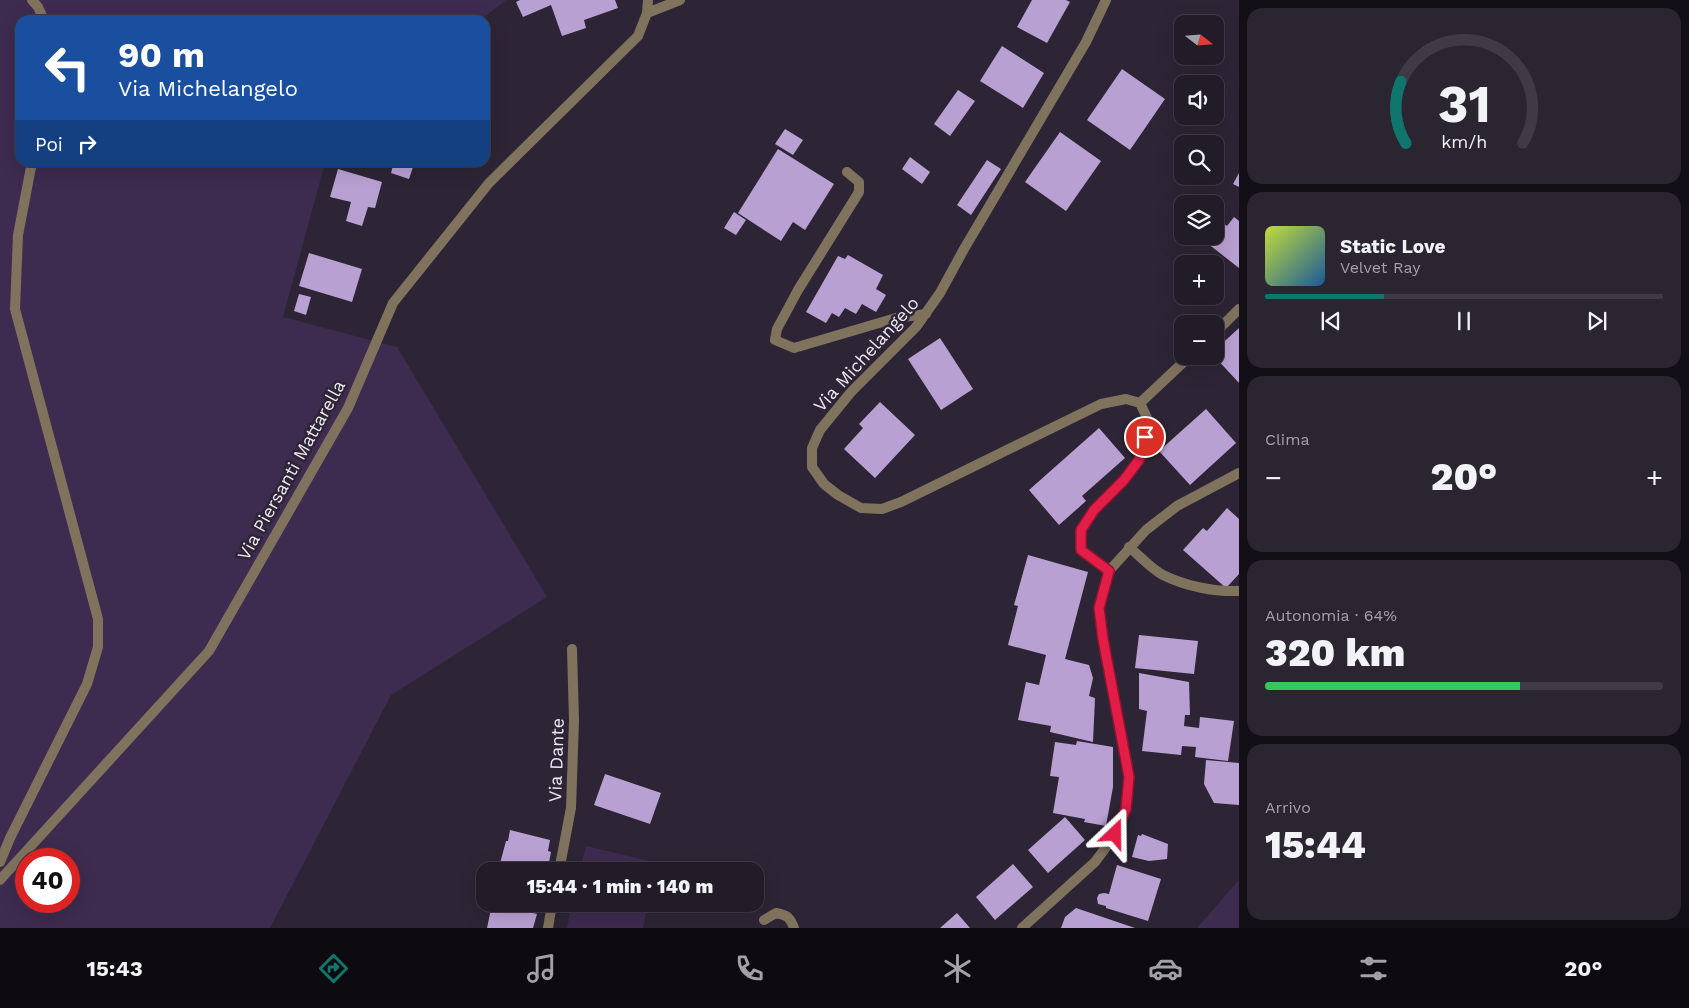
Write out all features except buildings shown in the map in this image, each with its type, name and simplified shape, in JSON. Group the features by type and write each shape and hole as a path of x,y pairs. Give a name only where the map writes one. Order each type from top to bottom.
{"street":[{"path":"32,0 42,15"},
{"name":"Via Piersanti Mattarella","path":"0,880 208,651 348,408 393,303 488,183 638,36 646,13 648,0"},
{"path":"646,13 680,0"},
{"name":"Via Michelangelo","path":"1106,0 1086,42 968,241 940,293 916,327 851,392 820,430 812,448 812,467 824,484 838,496 861,508 882,509 901,502 1101,404 1126,400 1140,403"},
{"path":"0,862 10,838 87,684 98,647 98,619 15,309 18,235 31,167"},
{"path":"847,172 859,182 858,192 798,290 777,329 775,340 794,348 896,318 926,314"},
{"path":"1224,324 1239,309"},
{"path":"1109,571 1081,550 1081,530 1094,510 1124,480 1139,460 1145,437 1147,418 1140,403 1180,365"},
{"path":"1022,928 1095,862 1115,834 1126,809 1129,777 1099,608 1109,571 1146,530 1176,506 1239,473"},
{"path":"1129,547 1161,574 1224,592 1239,591"},
{"name":"Via Dante","path":"561,862 571,808 574,720 572,649"},
{"path":"548,928 551,912"},
{"path":"764,920 776,913 786,915 791,919 794,928"}],"shaded area":[{"path":"0,0 506,0 487,15 15,15 15,167 324,167 283,317 397,347 547,597 391,695 270,928 0,928"},
{"path":"586,846 654,862 582,862"},
{"path":"1239,880 1239,928 1197,928"},
{"path":"570,912 646,912 643,928 567,928"}],"route":[{"path":"1115,834 1126,809 1129,777 1099,608 1109,571 1081,550 1081,530 1094,510 1124,480 1139,460 1145,437"}]}
